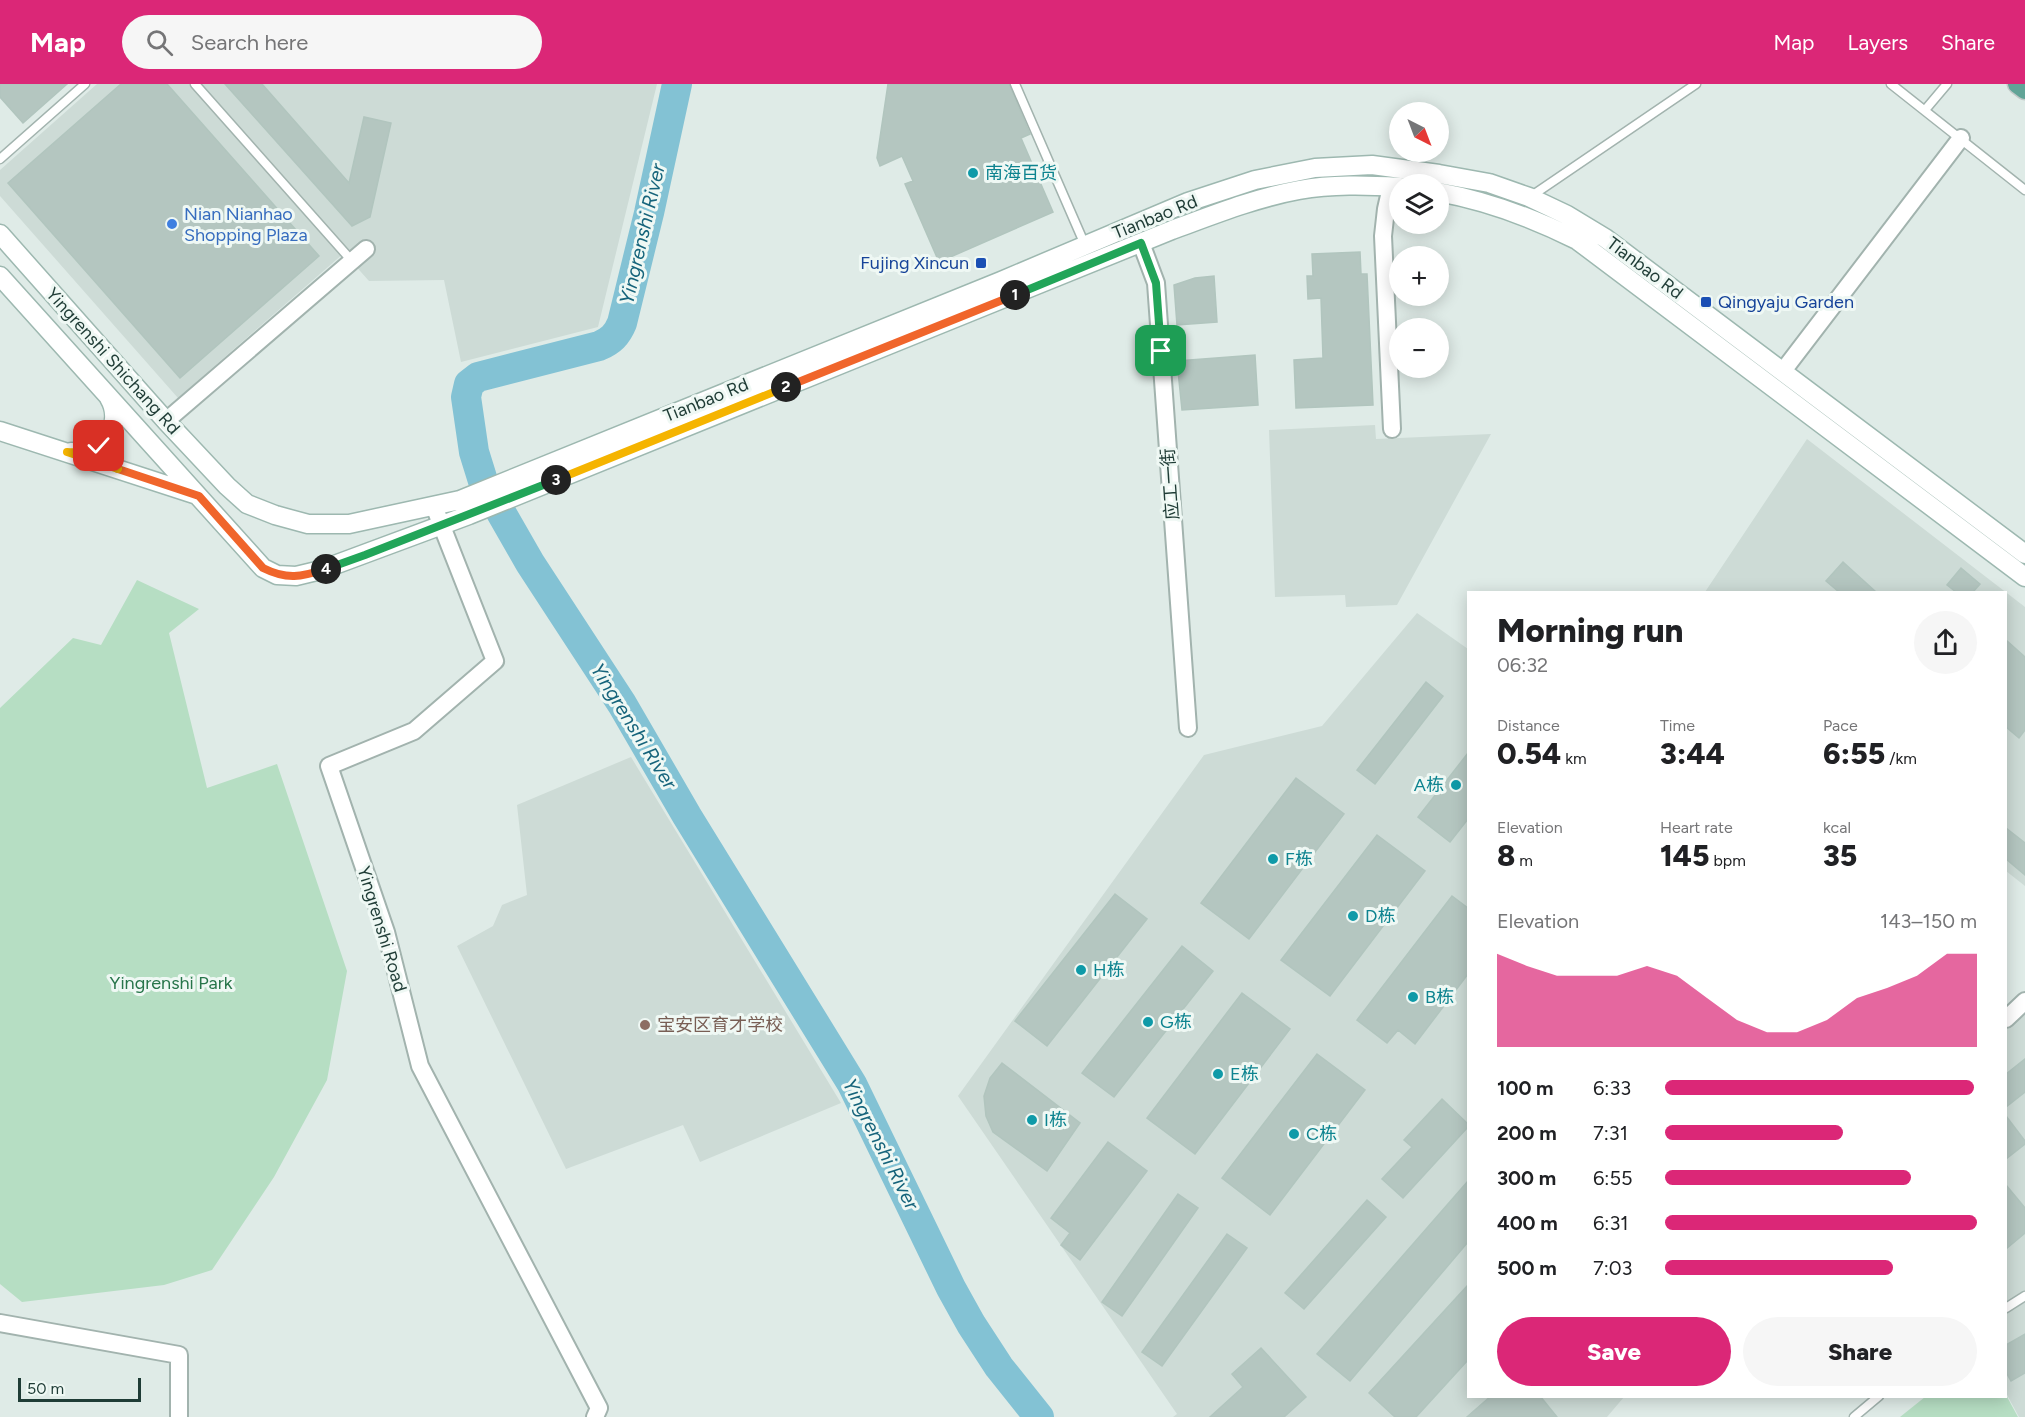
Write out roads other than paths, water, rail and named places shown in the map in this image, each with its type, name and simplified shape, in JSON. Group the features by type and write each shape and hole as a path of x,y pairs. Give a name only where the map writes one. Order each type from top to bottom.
{"main road":[{"path":"2017,84 2025,90"}],"street":[{"path":"1783,371 1961,138"},
{"name":"Tianbao Rd","path":"520,485 1188,202 1255,180 1315,168 1372,165 1489,183 1529,197 1567,215 1605,238 2025,554"},
{"name":"Tianbao Rd","path":"199,496 263,568 277,575 296,576 321,570 442,526 465,507 520,485 1225,211 1299,190 1344,186 1389,187"},
{"name":"Tianbao Rd","path":"1449,194 1501,207 1577,240 2025,577"},
{"path":"1389,206 1383,225 1383,236 1392,429"},
{"name":"Yingrenshi Shichang Rd","path":"0,234 166,421 227,486"},
{"name":"应工一街","path":"1141,243 1156,283 1188,728"},
{"path":"166,421 366,249"},
{"name":"Yingrenshi Shichang Rd","path":"0,276 199,496"},
{"path":"67,452 90,451 109,436 114,414 106,393"},
{"path":"0,431 199,496"},
{"name":"Tianbao Rd","path":"227,486 247,504 308,524 349,524 434,507 465,507"},
{"name":"Yingrenshi Road","path":"434,507 495,661 414,731 329,765 386,933 420,1066 599,1408 595,1417"},
{"path":"2007,1018 2025,1000"},
{"path":"0,1323 179,1354 179,1417"}],"lane":[{"path":"0,159 85,84"},
{"path":"195,84 352,261"},
{"path":"1015,84 1085,245"},
{"path":"1529,197 1696,84"},
{"path":"1891,84 2025,190"},
{"path":"1925,110 1947,84"},
{"path":"2007,1307 2025,1296"},
{"path":"1854,1417 1877,1398"}],"waterway":[{"name":"Yingrenshi River","path":"677,84 649,213 620,327 613,337 599,346 478,377 469,384 466,397 474,452 483,481 530,563 622,704 687,816 852,1084 951,1288 971,1324 999,1367 1039,1417"}],"place":[{"name":"南海百货","path":"973,173"},
{"name":"Nian Nianhao Shopping Plaza","path":"172,224"},
{"name":"Fujing Xincun","path":"981,263"},
{"name":"Qingyaju Garden","path":"1706,302"},
{"name":"A栋","path":"1456,785"},
{"name":"F栋","path":"1273,859"},
{"name":"D栋","path":"1353,916"},
{"name":"H栋","path":"1081,970"},
{"name":"B栋","path":"1413,997"},
{"name":"G栋","path":"1148,1022"},
{"name":"宝安区育才学校","path":"645,1025"},
{"name":"E栋","path":"1218,1074"},
{"name":"I栋","path":"1032,1120"},
{"name":"C栋","path":"1294,1134"}],"park label":[{"name":"Yingrenshi Park","path":"171,983"}]}
